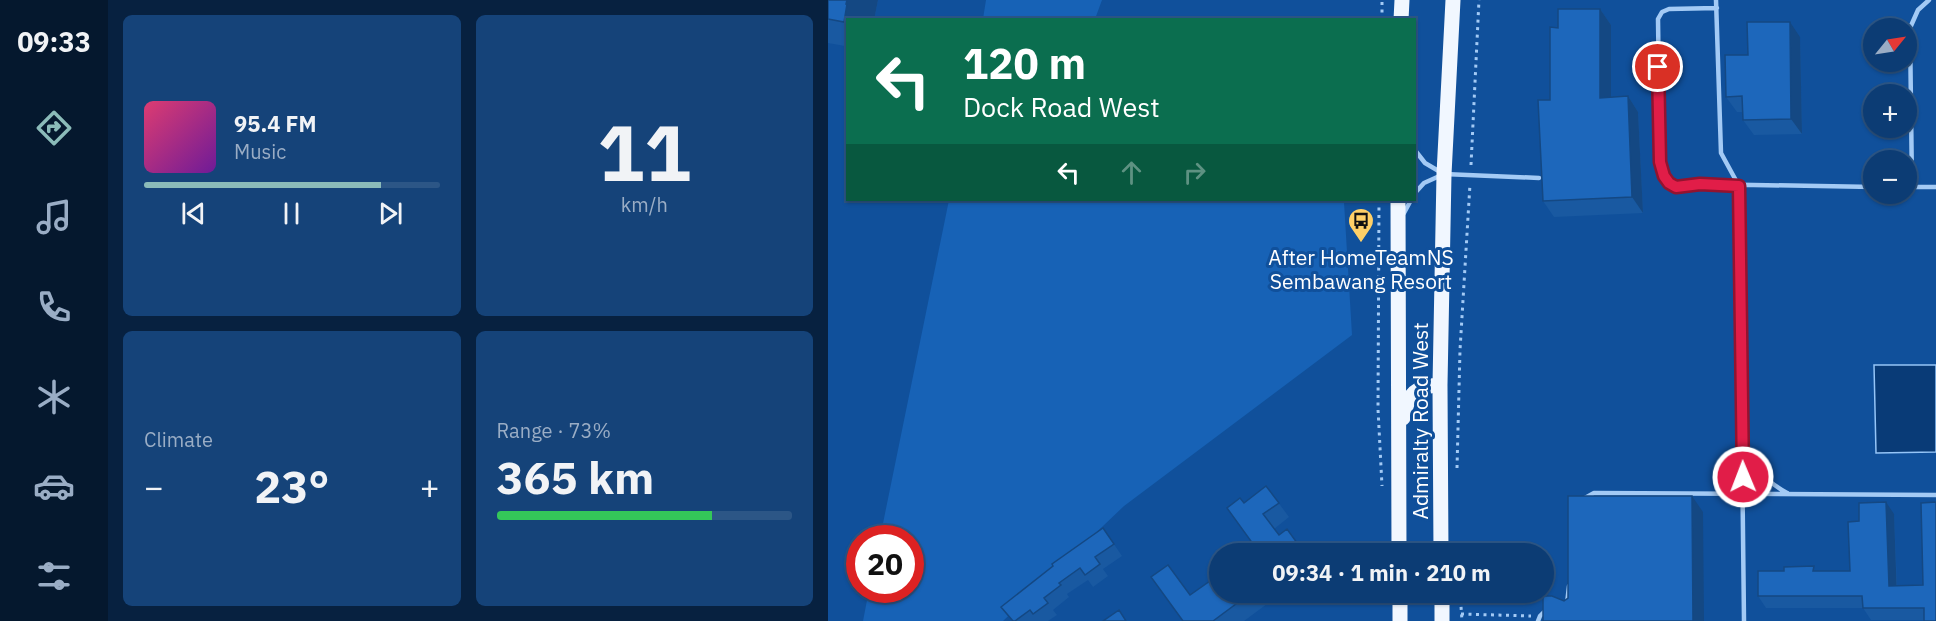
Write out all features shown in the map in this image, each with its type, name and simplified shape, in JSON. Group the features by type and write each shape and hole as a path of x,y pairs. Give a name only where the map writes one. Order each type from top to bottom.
{"main road":[{"path":"1401,18 1402,0"},
{"name":"Admiralty Road West","path":"1441,543 1440,384 1444,174 1453,0"},
{"name":"Admiralty Road West","path":"1398,201 1400,543"},
{"path":"1399,444 1405,408 1413,393 1424,385 1440,384"},
{"path":"1400,603 1400,621"},
{"path":"1442,603 1442,621"}],"lane":[{"path":"1716,0 1721,153 1739,186 1744,621"},
{"path":"1909,150 1910,28 1918,10 1929,0"},
{"path":"1717,8 1669,9 1662,12 1658,19 1660,162 1664,176 1669,183 1676,187 1700,184 1863,187"},
{"path":"1416,152 1425,163 1444,174"},
{"path":"1416,192 1424,183 1444,174 1539,178"},
{"path":"1917,187 1936,187"},
{"path":"1398,230 1411,201"},
{"path":"1742,443 1757,470 1772,484 1790,494"},
{"path":"1583,499 1594,493 1936,495"},
{"path":"1567,607 1569,585"},
{"path":"1539,618 1548,609 1557,606 1567,607 1575,612"}],"path":[{"path":"1382,0 1382,18"},
{"path":"1457,475 1460,350 1479,0"},
{"path":"1379,201 1378,409 1382,487"},
{"path":"1460,603 1462,621"},
{"path":"1461,614 1539,618"}],"shaded area":[{"path":"986,0 1102,0 1095,18 983,18"},
{"path":"949,201 1344,202 1352,335 1124,506 1003,621 863,621 866,603 924,603 924,525 883,525"},
{"path":"1874,365 1936,365 1936,452 1876,453"}],"building":[{"path":"828,0 847,0 844,22 828,19"},
{"path":"1558,9 1600,9 1600,98 1628,96 1632,197 1543,201 1538,100 1550,100 1550,27 1558,28"},
{"path":"1747,22 1790,22 1791,119 1743,120 1742,96 1726,97 1725,55 1748,55"},
{"path":"1266,486 1279,503 1263,514 1279,535 1287,529 1297,543 1252,543 1227,508 1240,498 1244,503"},
{"path":"1568,496 1692,496 1693,621 1543,621 1543,603 1554,603 1554,597 1564,601 1568,598"},
{"path":"1886,502 1889,586 1923,585 1921,503 1936,502 1936,621 1924,621 1924,608 1863,608 1862,596 1758,596 1758,571 1784,571 1784,567 1814,566 1813,571 1850,571 1848,522 1859,521 1859,503"},
{"path":"1103,528 1114,544 1095,557 1100,564 1085,575 1080,568 1059,583 1061,585 1044,598 1048,603 1033,614 1030,610 1013,621 1001,607 1053,566 1052,564"},
{"path":"1168,565 1190,595 1209,582 1209,603 1237,603 1213,621 1183,621 1151,577"},
{"path":"1119,610 1126,621 1103,621"}],"place":[{"name":"After HomeTeamNS Sembawang Resort","path":"1361,244"}],"route":[{"path":"1658,67 1660,162 1664,176 1676,187 1700,184 1739,186 1743,477"}]}
